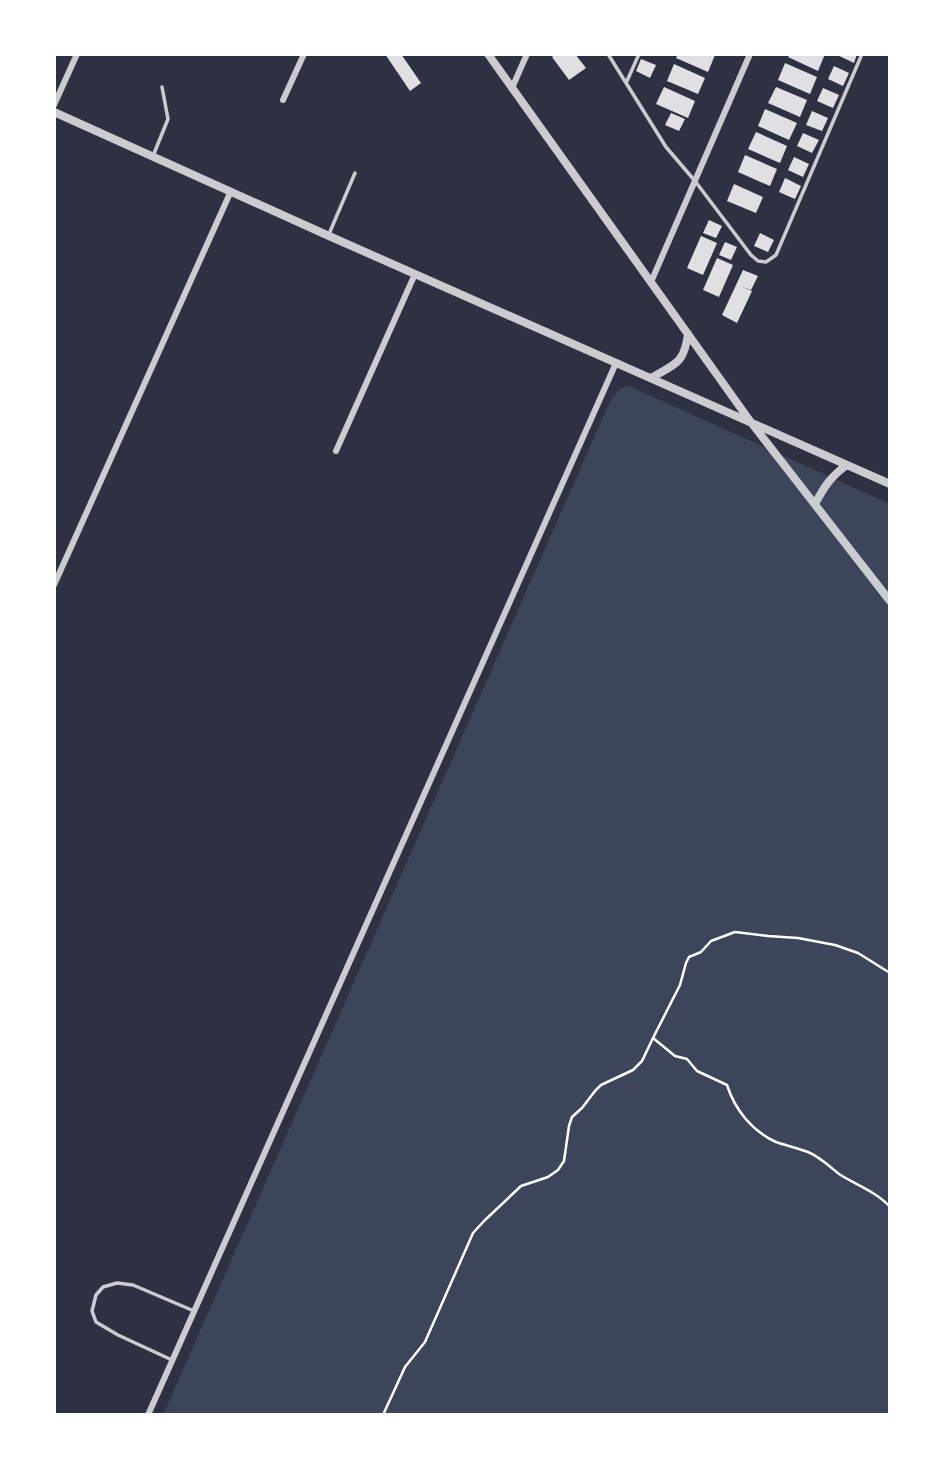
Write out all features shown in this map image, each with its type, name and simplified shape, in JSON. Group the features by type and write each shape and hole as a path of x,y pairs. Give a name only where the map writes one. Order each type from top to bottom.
{"street":[{"path":"54,105 77,54"},
{"path":"283,100 304,54"},
{"path":"488,54 750,421 890,601"},
{"path":"512,88 527,54"},
{"path":"651,282 750,54"},
{"path":"54,112 890,484"},
{"path":"54,585 231,191"},
{"path":"335,451 415,274"},
{"path":"651,378 682,359 688,334"},
{"path":"148,1415 616,363"},
{"path":"815,504 834,474 848,465"}],"lane":[{"path":"608,54 666,147 751,255 758,261 766,262 776,255 862,54"},
{"path":"626,82 639,54"},
{"path":"153,156 169,118 162,87"},
{"path":"328,236 355,173"},
{"path":"172,1360 96,1322 92,1311 96,1295 103,1287 117,1283 133,1285 194,1311"}],"path":[{"path":"383,1415 405,1367 425,1342 473,1233 512,1192 558,1170 564,1161 572,1117 601,1085 633,1070 642,1061 680,985 689,957 701,952 711,941 735,932 798,938 835,945 858,953 890,973"},
{"path":"653,1038 675,1056 687,1059 697,1071 727,1085 742,1115 757,1130 775,1141 810,1153 890,1207"}],"shaded area":[{"path":"629,386 890,504 890,1415 163,1415 611,399 623,387"}],"building":[{"path":"385,54 401,54 421,83 410,91"},
{"path":"556,54 575,54 586,68 569,80 552,57"},
{"path":"678,54 715,55 708,72 676,58"},
{"path":"790,54 825,54 818,71 788,57"},
{"path":"835,54 857,54 854,63"},
{"path":"641,59 656,65 650,78 636,71"},
{"path":"785,63 817,77 810,94 778,80"},
{"path":"674,64 705,78 698,94 667,81"},
{"path":"834,66 849,73 843,86 828,79"},
{"path":"664,87 695,101 688,118 656,104"},
{"path":"776,87 807,100 800,117 768,103"},
{"path":"823,88 839,95 833,108 817,101"},
{"path":"765,109 797,123 789,140 758,126"},
{"path":"812,111 828,118 822,131 806,125"},
{"path":"671,113 685,119 679,131 665,125"},
{"path":"756,132 787,146 780,163 748,149"},
{"path":"803,133 819,140 812,153 797,146"},
{"path":"745,155 777,169 770,186 738,172"},
{"path":"794,157 809,164 803,177 788,170"},
{"path":"785,178 801,186 795,199 779,192"},
{"path":"734,184 763,197 756,213 727,201"},
{"path":"709,220 722,226 716,238 703,233"},
{"path":"760,233 774,240 768,252 754,246"},
{"path":"701,236 717,243 703,275 687,268"},
{"path":"725,242 737,247 731,260 719,255"},
{"path":"717,258 733,265 719,297 703,290"},
{"path":"743,270 758,276 751,290 740,286 752,291 737,323 722,315"}]}
